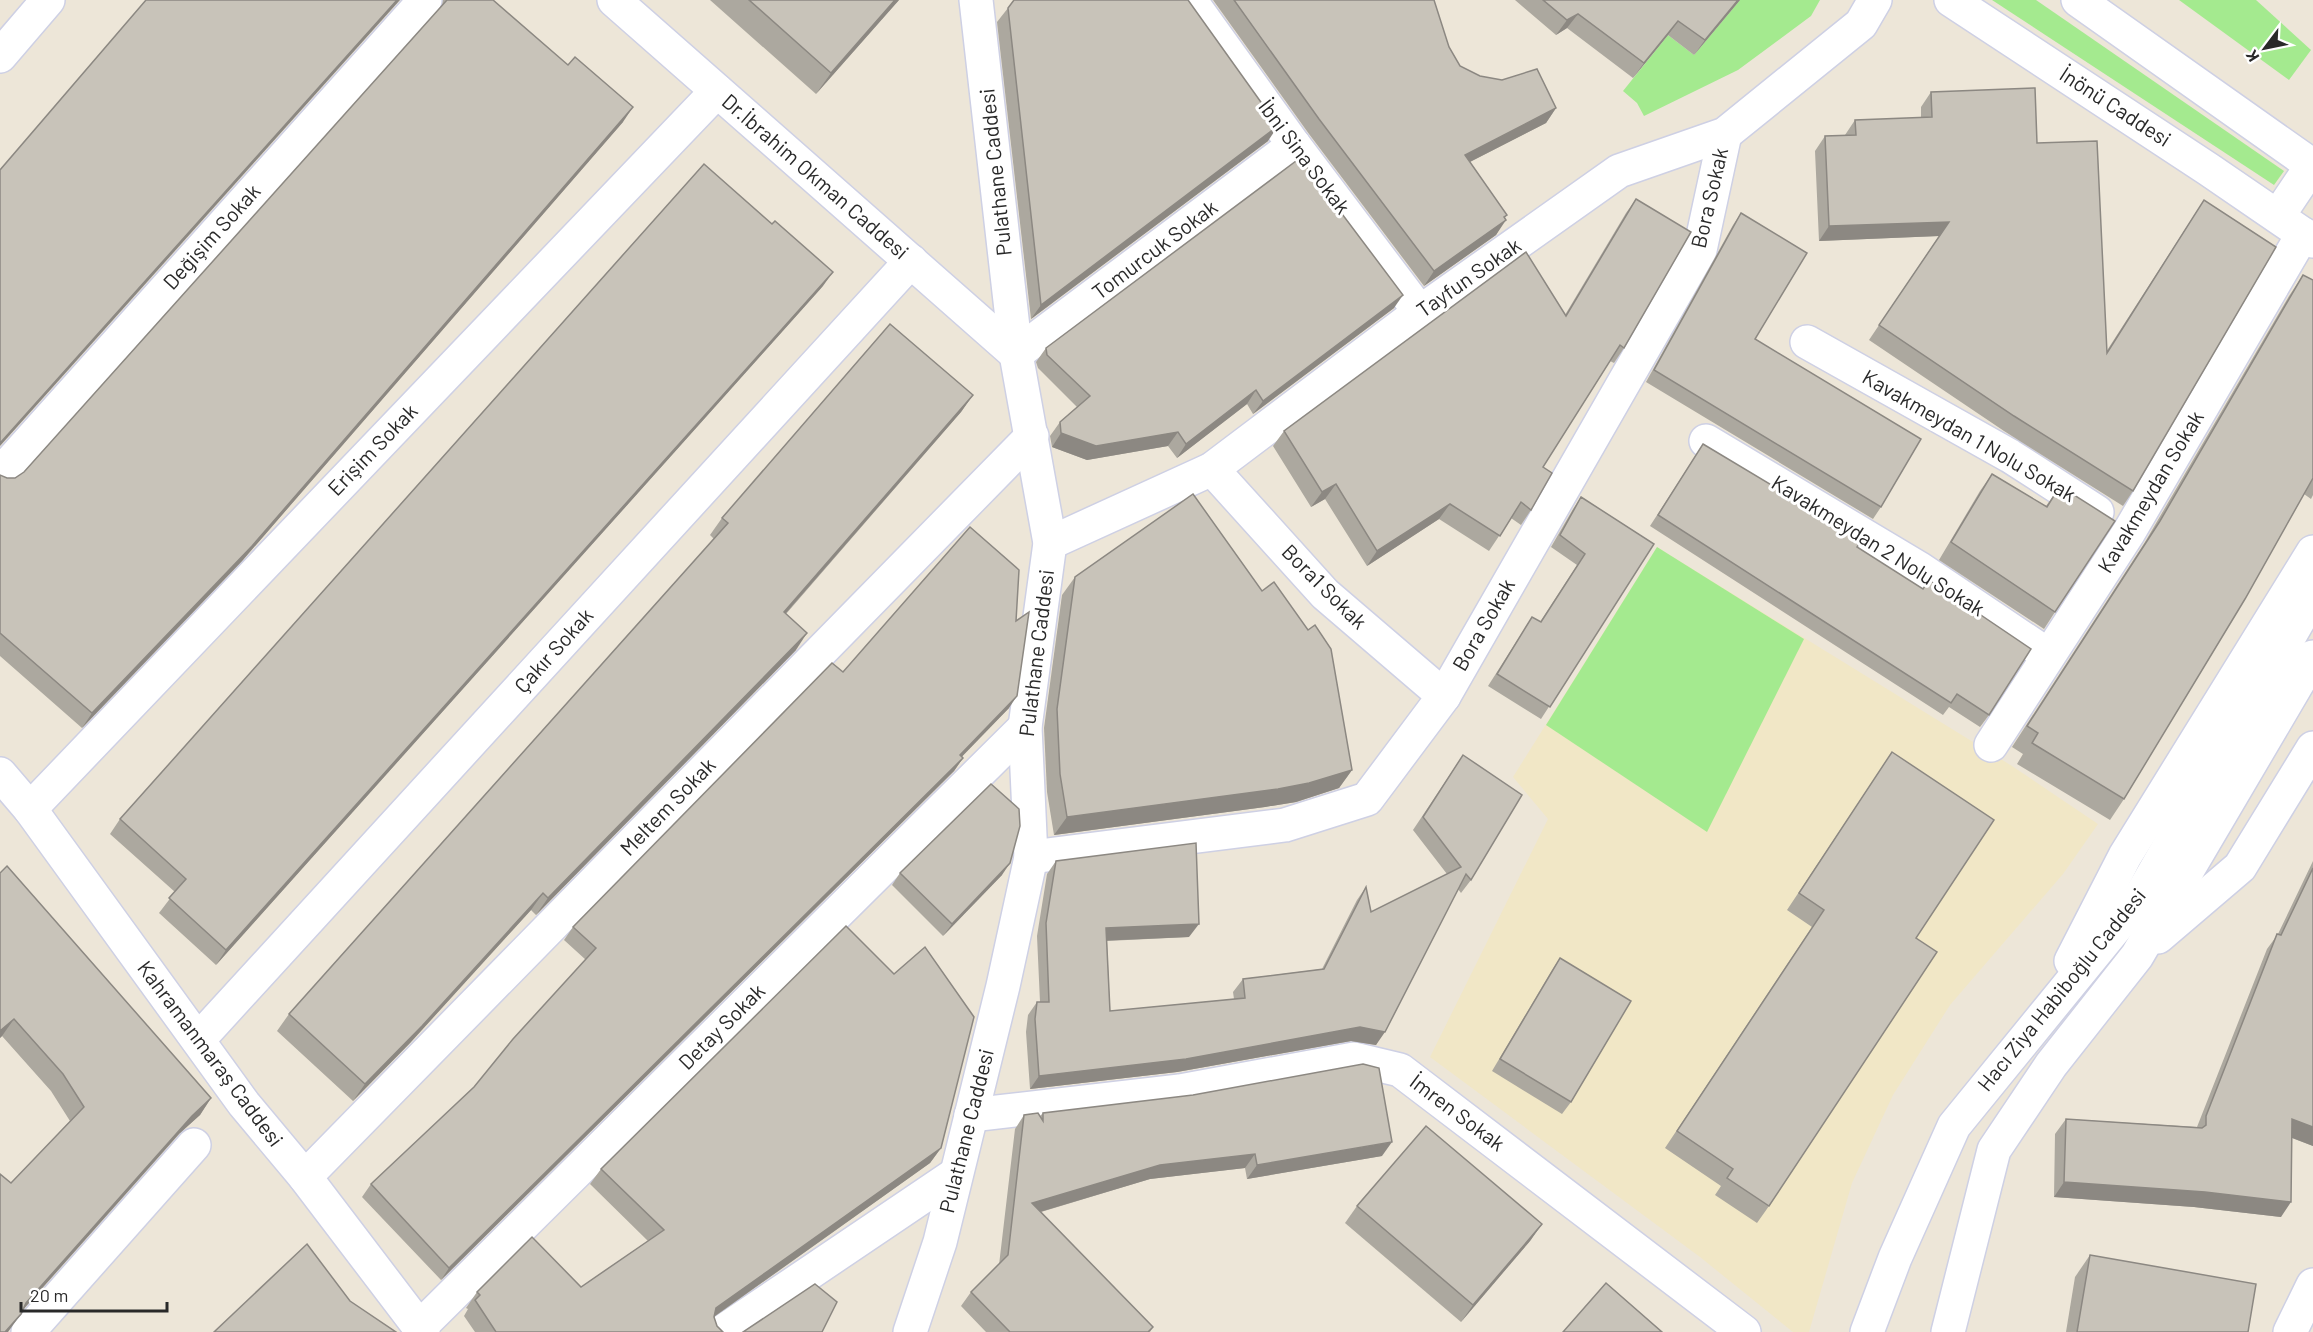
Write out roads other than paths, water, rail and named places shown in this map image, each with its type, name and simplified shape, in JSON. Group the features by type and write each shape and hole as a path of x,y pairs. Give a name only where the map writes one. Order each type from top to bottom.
{"street":[{"path":"0,56 48,0"},
{"name":"Değişim Sokak","path":"0,474 425,0"},
{"name":"Dr.İbrahim Okman Caddesi","path":"614,0 1016,354"},
{"name":"Pulathane Caddesi","path":"912,1331 940,1242 1031,857 1025,727 1050,543 1016,354 976,0"},
{"name":"İbni Sina Sokak","path":"1190,0 1293,145 1420,312"},
{"name":"Tayfun Sokak","path":"1050,543 1212,470 1420,312 1619,171 1725,134 1861,24 1875,0"},
{"name":"İnönü Caddesi","path":"1951,0 2298,231"},
{"path":"2078,0 2313,165 2298,231"},
{"name":"Erişim Sokak","path":"30,809 717,91"},
{"name":"Bora Sokak","path":"1031,857 1285,825 1367,799 1444,696 1700,250 1725,134"},
{"name":"Tomurcuk Sokak","path":"1016,354 1293,145"},
{"name":"Kavakmeydan Sokak","path":"1991,745 2129,532 2298,231"},
{"name":"Çakır Sokak","path":"198,1040 911,261"},
{"name":"Kavakmeydan 1 Nolu Sokak","path":"1807,342 2010,456 2129,532"},
{"name":"Meltem Sokak","path":"305,1177 1032,436"},
{"name":"Kavakmeydan 2 Nolu Sokak","path":"1706,441 1920,569 2048,655"},
{"name":"Bora1 Sokak","path":"1212,470 1325,594 1444,696"},
{"path":"2042,1016 2125,856 2313,552"},
{"name":"Hacı Ziya Habiboğlu Caddesi","path":"1867,1332 1895,1258 1954,1126 2139,899 2313,595"},
{"name":"Hacı Ziya Habiboğlu Caddesi","path":"1948,1332 1994,1150 2051,1065 2137,956 2313,657"},
{"name":"Detay Sokak","path":"421,1330 1025,727"},
{"path":"2137,956 2240,867 2313,748"},
{"name":"Kahramanmaraş Caddesi","path":"0,774 30,809 244,1104 305,1177 421,1330"},
{"name":"İmren Sokak","path":"971,1114 1180,1091 1354,1059 1400,1070 1744,1332"},
{"path":"28,1332 194,1145"},
{"path":"722,1332 956,1174"},
{"path":"2290,1332 2313,1285"}]}
